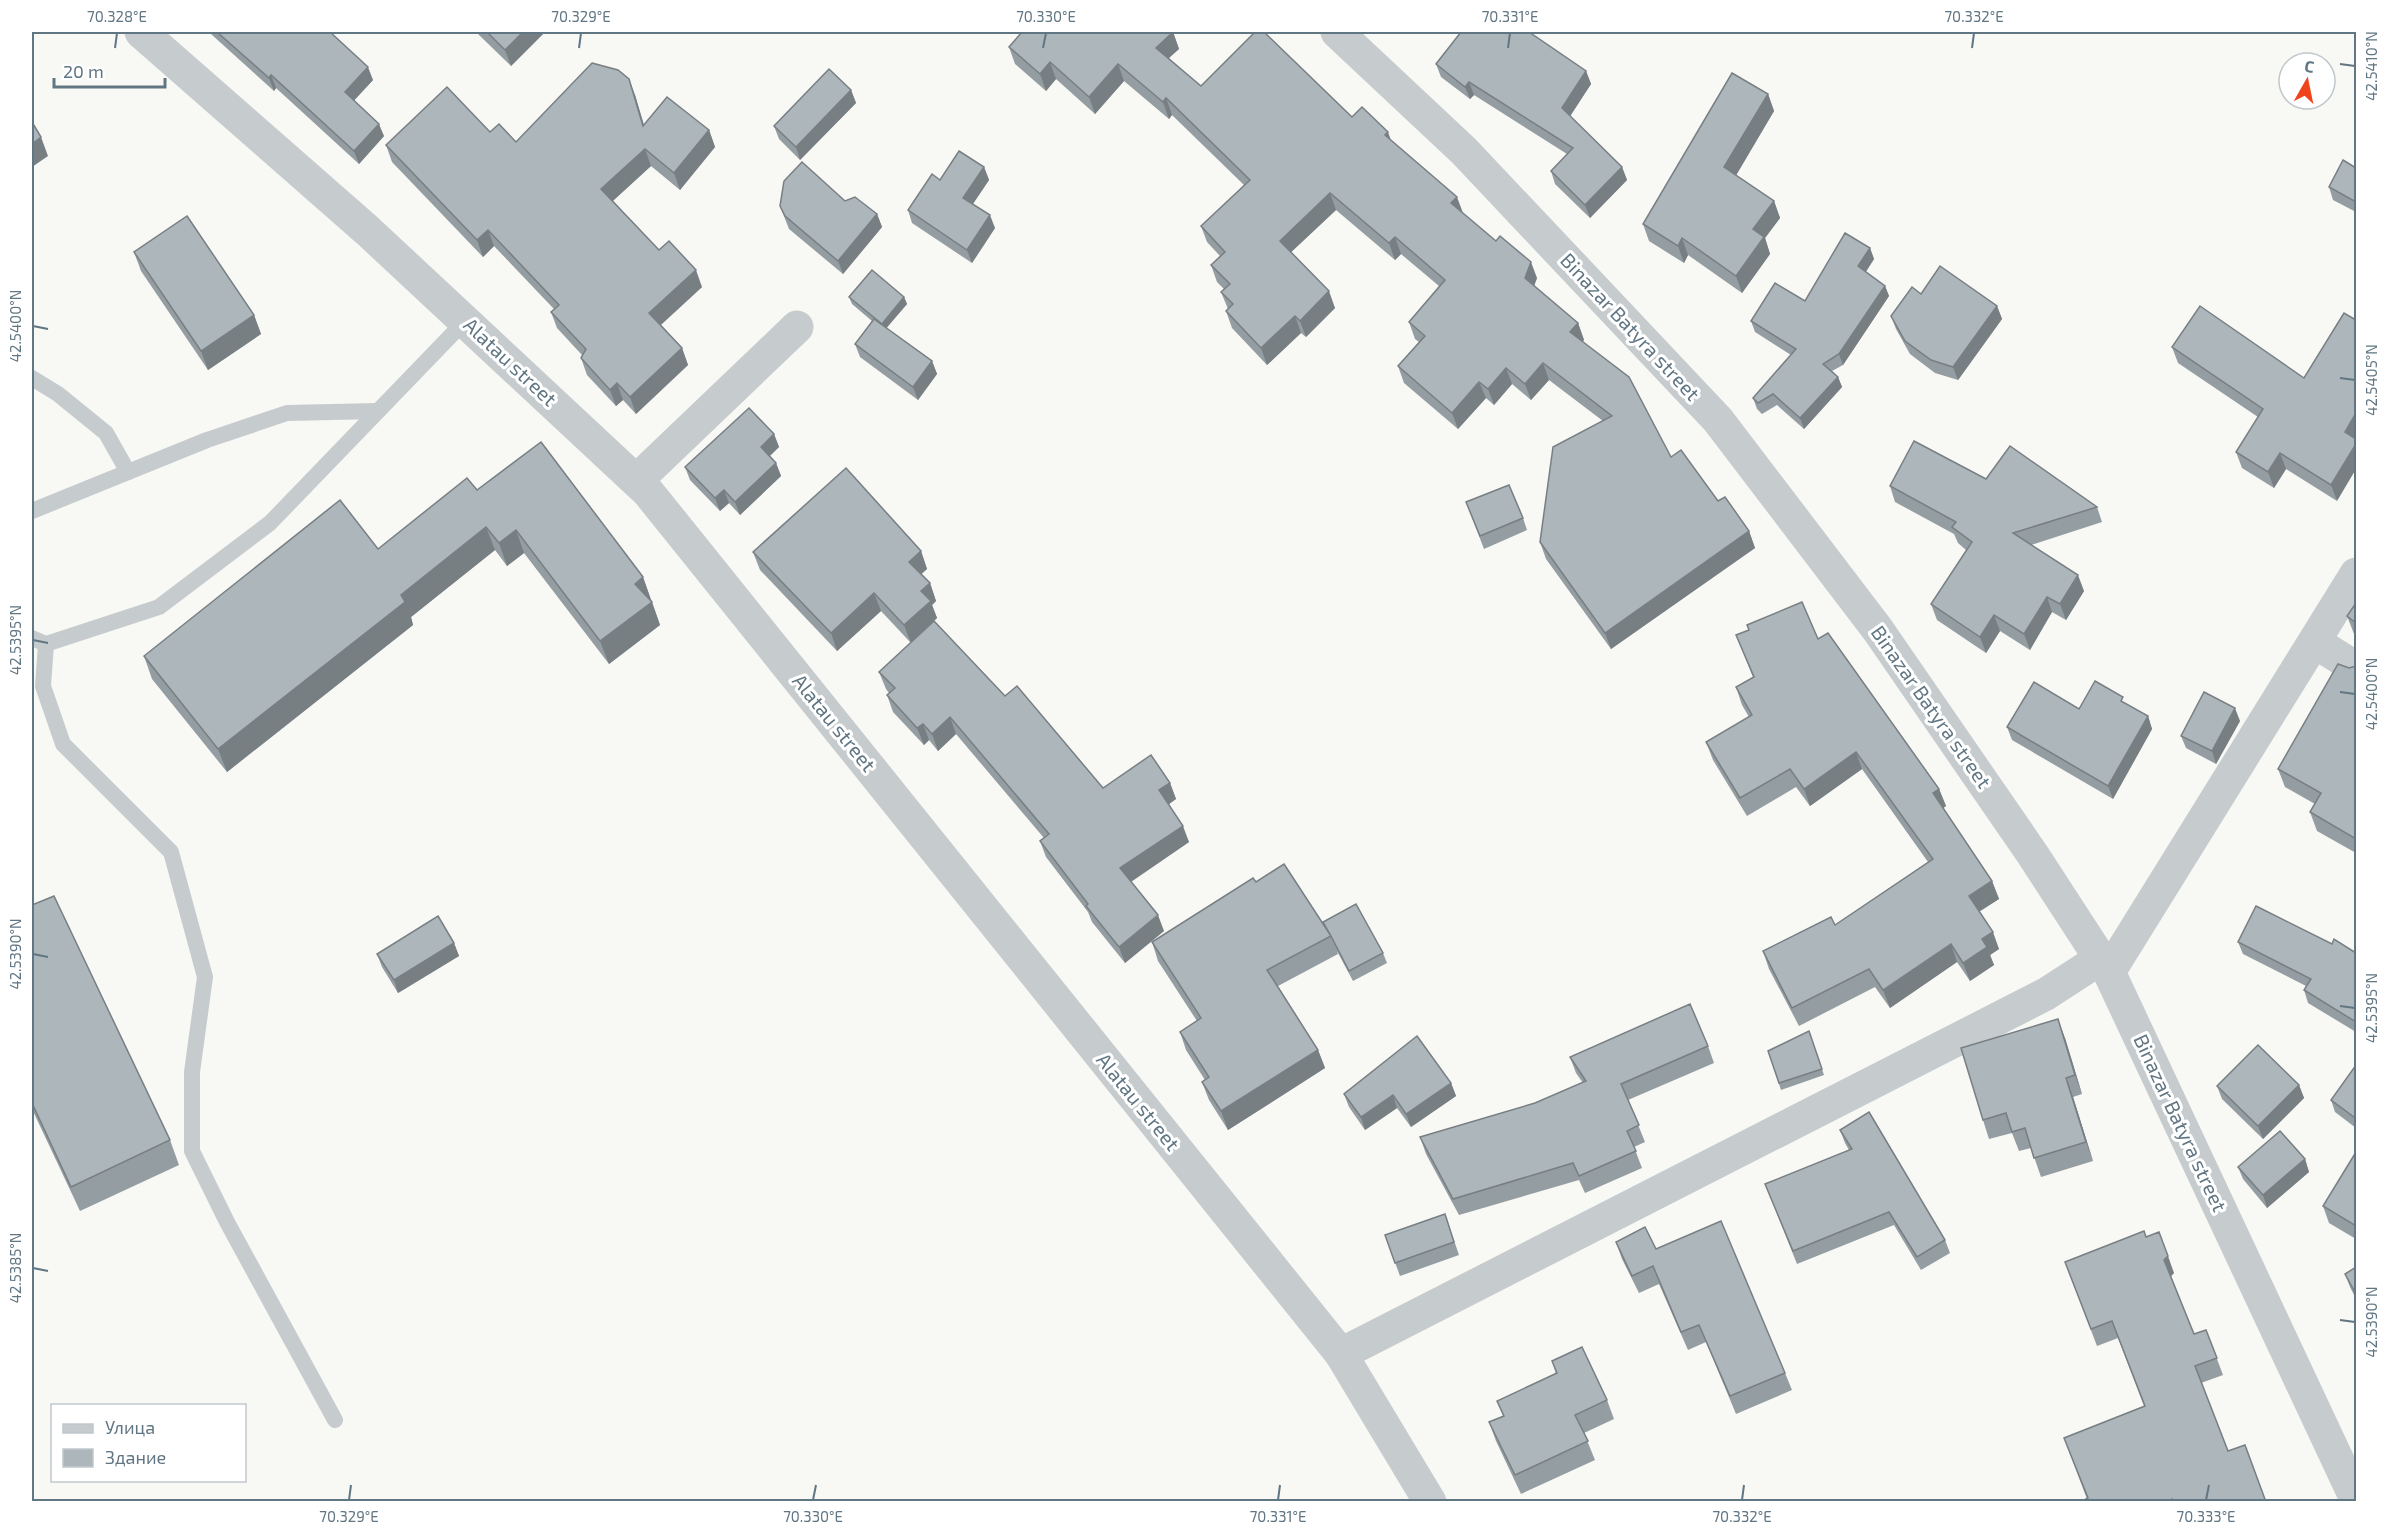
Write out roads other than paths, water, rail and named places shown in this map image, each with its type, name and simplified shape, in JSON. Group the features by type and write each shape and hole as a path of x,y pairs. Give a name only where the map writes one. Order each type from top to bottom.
{"street":[{"name":"Alatau street","path":"141,32 466,320 637,480 1341,1354 1430,1502"},
{"name":"Binazar Batyra street","path":"1337,32 1464,151 1718,420 1878,630 2033,855 2104,965 2356,1499"},
{"path":"637,480 797,327"},
{"path":"1341,1354 2104,965 2315,642 2356,574"},
{"path":"2315,642 2356,668"}],"lane":[{"path":"335,1420 227,1222 192,1151 192,1072 205,976 171,852 63,744 43,686 39,641 159,607 270,523 466,320"},
{"path":"32,378 58,394 106,433 128,472"},
{"path":"32,511 207,440 287,413 378,411"}]}
